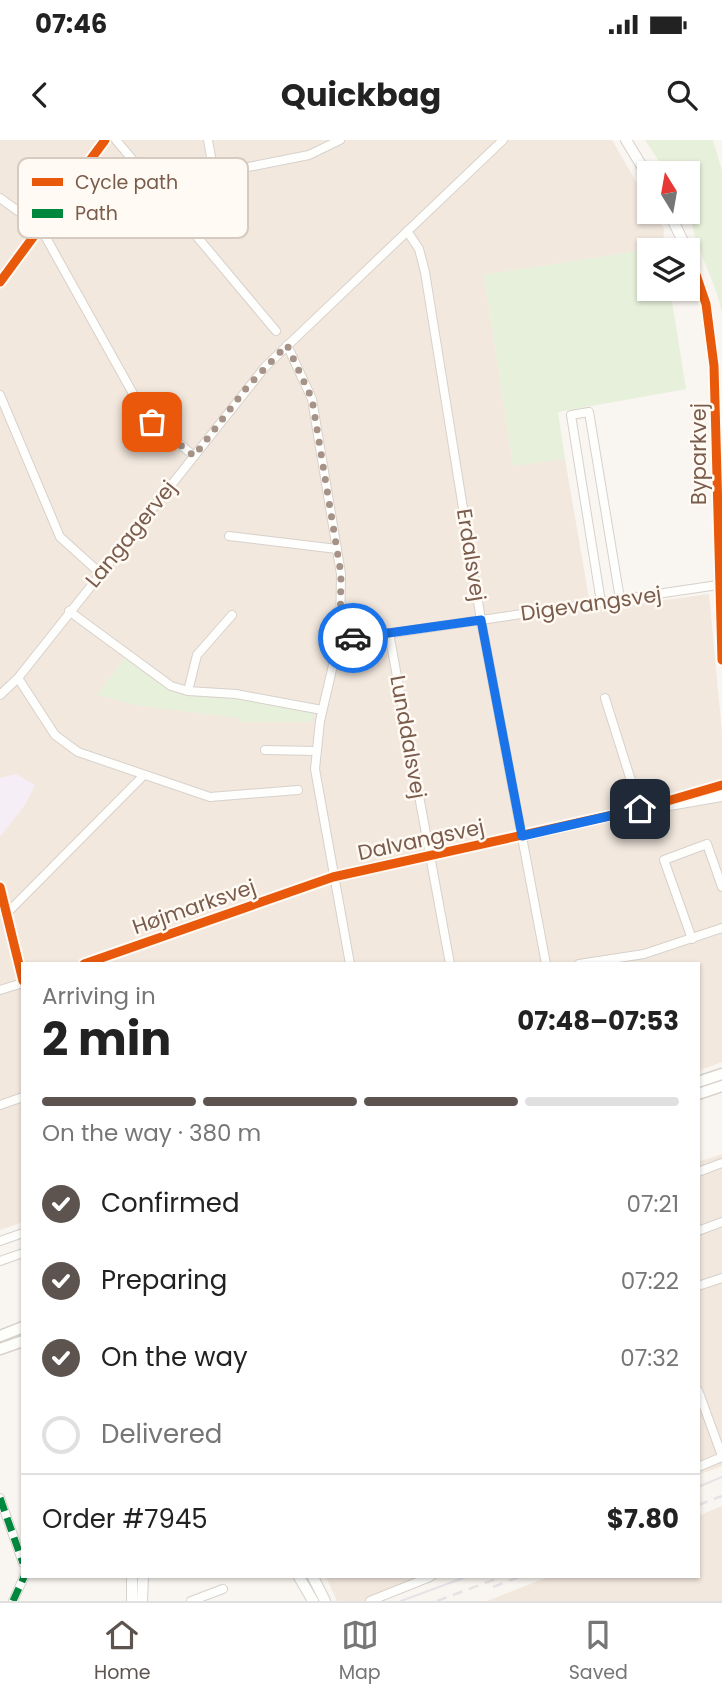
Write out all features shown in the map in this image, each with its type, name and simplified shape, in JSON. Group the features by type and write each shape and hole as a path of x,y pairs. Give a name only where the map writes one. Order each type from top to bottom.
{"main road":[{"path":"700,1081 722,1074"},
{"path":"700,1093 722,1086"},
{"path":"0,1336 21,1328"},
{"path":"0,1349 21,1341"}],"street":[{"path":"92,158 105,140"},
{"path":"116,140 132,158"},
{"path":"208,140 211,158"},
{"path":"248,166 309,155 340,140"},
{"name":"Langagervej","path":"0,695 18,678 248,386 287,345 503,140"},
{"path":"626,140 639,161"},
{"path":"0,198 18,211"},
{"name":"Erdalsvej","path":"407,231 419,250 425,272 481,620 546,962"},
{"path":"0,282 32,238"},
{"path":"46,238 145,415 194,456"},
{"path":"201,238 276,331"},
{"name":"Byparkvej","path":"700,286 706,304 714,366 722,660"},
{"path":"287,345 312,399 342,585 340,635 322,710 316,751 316,788 350,962"},
{"path":"0,395 60,537 100,573"},
{"path":"601,602 571,415 589,412 620,599"},
{"path":"229,536 337,549"},
{"name":"Digevangsvej","path":"340,635 356,638 718,585"},
{"path":"69,611 159,680 188,691 236,694 322,710"},
{"path":"188,691 197,655 232,615"},
{"name":"Lunddalsvej","path":"389,633 450,962"},
{"path":"18,678 55,735 78,752 211,797 298,790"},
{"path":"605,698 640,809"},
{"path":"265,750 316,751"},
{"path":"6,914 144,775"},
{"name":"Dalvangsvej","path":"333,877 640,809 722,785"},
{"name":"Dalvangsvej","path":"640,809 722,796"},
{"path":"692,939 664,860 707,844 722,887"},
{"name":"Højmarksvej","path":"90,962 317,882"},
{"path":"0,887 21,974"},
{"path":"592,962 644,954 722,928"},
{"path":"0,990 21,983"},
{"path":"0,1105 21,1098"},
{"path":"700,1171 722,1163"},
{"path":"700,1230 722,1222"},
{"path":"0,1241 21,1234"},
{"path":"0,1261 21,1254"},
{"path":"700,1285 722,1278"},
{"path":"700,1396 722,1456 700,1466"},
{"path":"0,1498 21,1557"},
{"path":"13,1601 24,1578"},
{"path":"132,1578 132,1601"},
{"path":"142,1601 143,1578"},
{"path":"300,1578 313,1601"},
{"path":"314,1578 325,1601"},
{"path":"370,1601 428,1578"},
{"path":"191,1601 223,1589"}],"shaded area":[{"path":"0,140 612,140 637,183 637,224 661,224 664,238 637,238 637,251 484,275 513,465 565,459 591,610 709,594 722,733 722,1062 700,1070 700,962 21,962 21,1223 0,1230"},
{"path":"16,774 35,785 25,805 0,837 0,778"},
{"path":"722,1154 722,1466 700,1474 700,1159 701,1161"},
{"path":"722,1506 722,1601 487,1601 545,1578 700,1578 700,1515"},
{"path":"326,1578 439,1578 381,1601 337,1601"}],"green space":[{"path":"645,140 713,140 722,171 722,313 700,252 700,238 696,238 693,224 700,224 700,161 659,161"},
{"path":"637,251 637,301 672,301 686,389 558,412 565,459 513,466 484,275"},
{"path":"125,658 158,683 178,692 235,696 314,711 312,722 240,722 239,718 140,706 97,695"}],"tram line":[{"path":"700,1486 722,1477"},
{"path":"401,1601 463,1578"}],"railway":[{"path":"700,1504 722,1496"},
{"path":"437,1601 498,1578"},
{"path":"493,1587 516,1578"}],"marked path":[{"path":"0,1498 21,1557"},
{"path":"13,1601 24,1578"}],"cycle path":[{"path":"92,158 105,140"},
{"path":"0,282 33,238"},
{"path":"700,286 706,304 714,366 722,660"},
{"path":"90,962 333,877 640,809 722,785"},
{"path":"0,887 21,973"}],"way so far":[{"path":"152,422 194,456 248,386 287,345 312,399 341,574 340,635 353,638"}],"route":[{"path":"353,638 481,620 522,836 640,809"}]}
